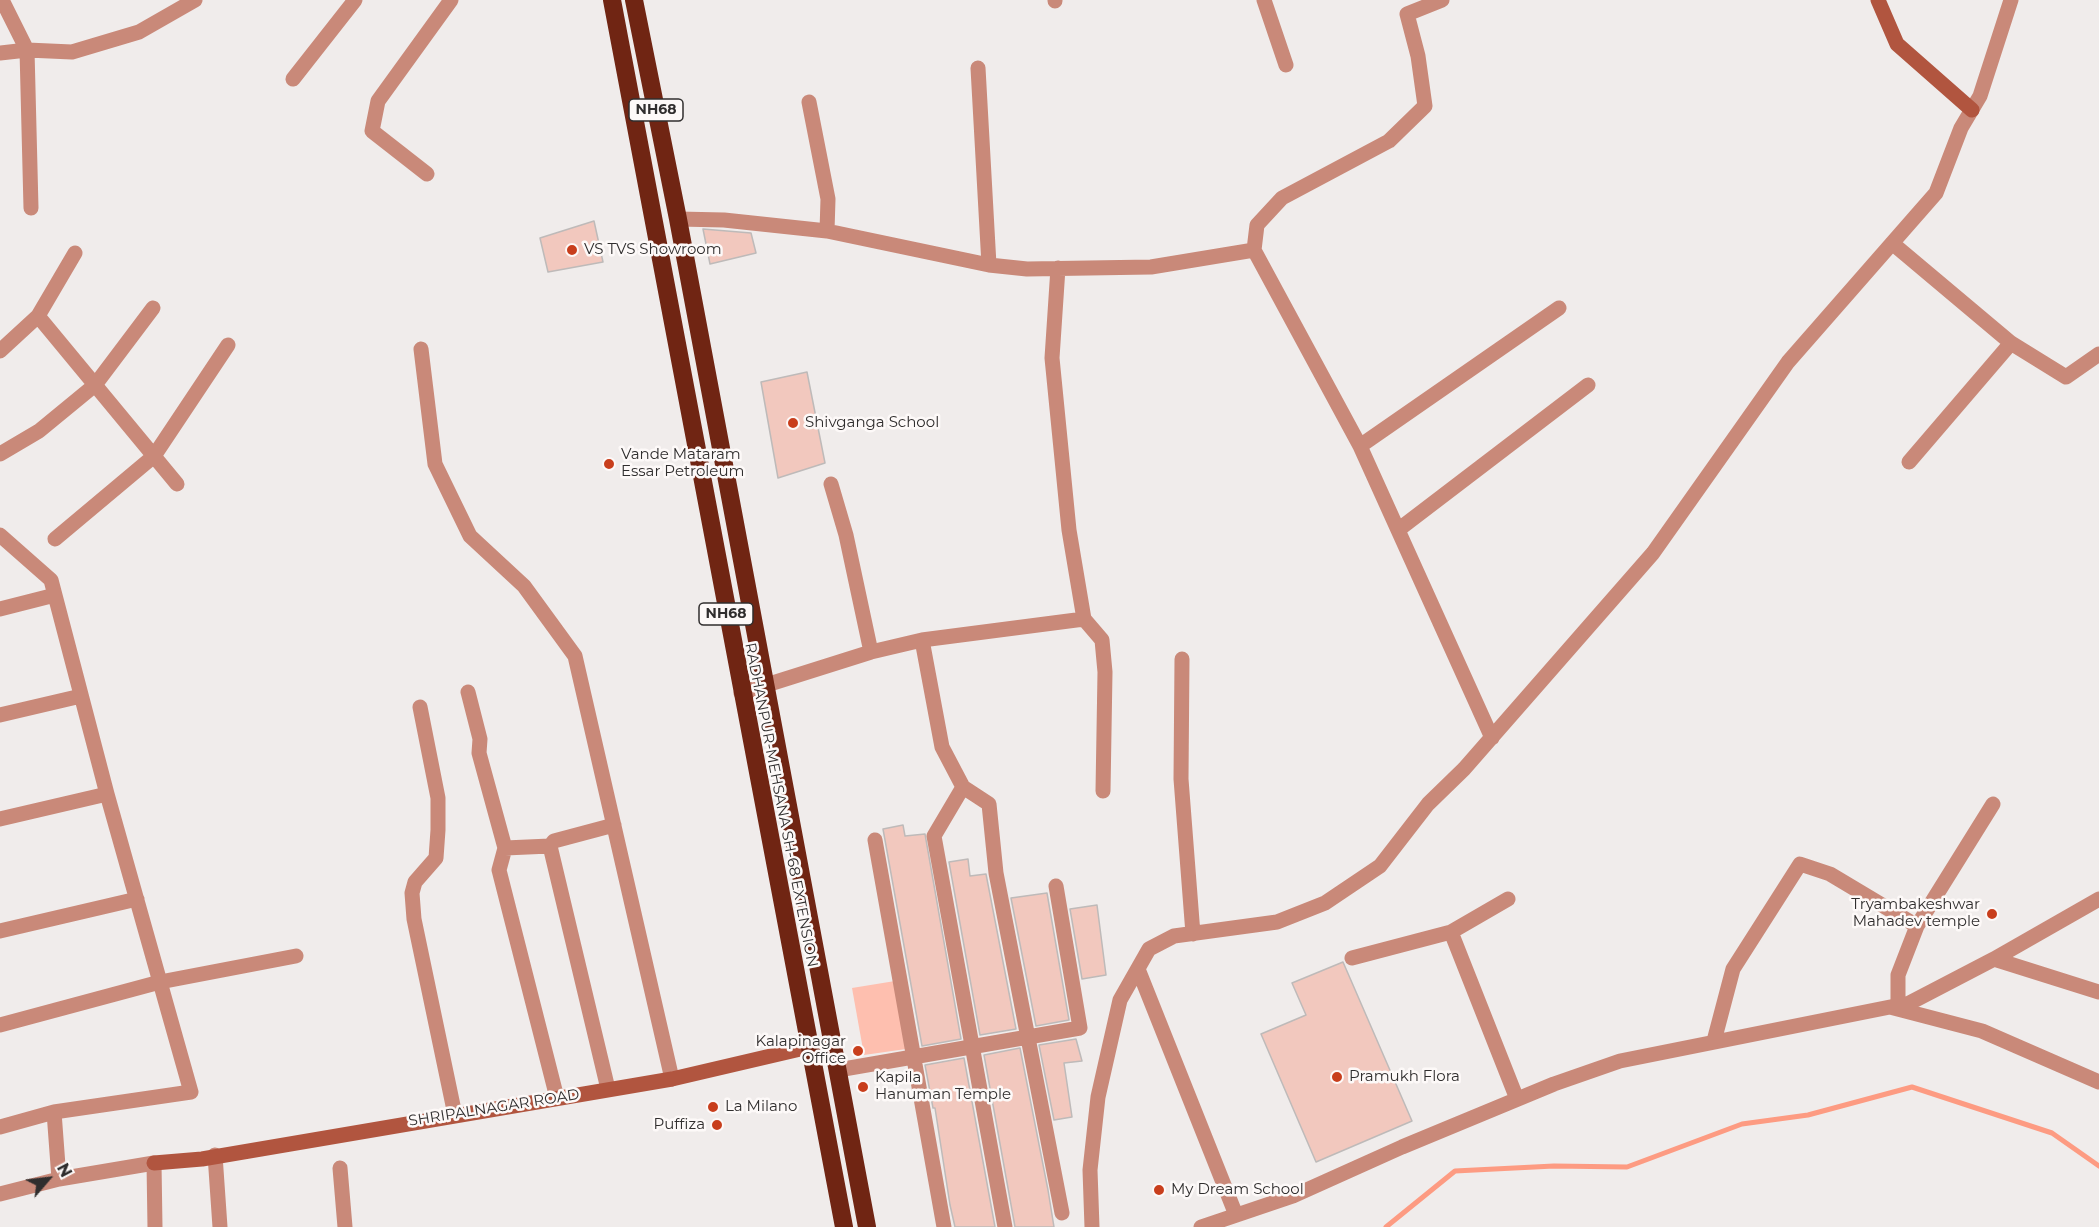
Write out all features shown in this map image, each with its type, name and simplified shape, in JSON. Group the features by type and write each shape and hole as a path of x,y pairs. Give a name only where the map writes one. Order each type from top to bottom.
{"highway":[{"name":"RADHANPUR-MEHSANA SH-68 EXTENSION","path":"612,0 741,693 844,1227"},
{"name":"NH68","path":"634,0 678,219 867,1227"}],"street":[{"path":"2,0 27,50 31,208"},
{"path":"0,52 27,50 72,52 139,32 195,0"},
{"path":"293,79 355,0"},
{"path":"427,174 372,131 378,101 451,0"},
{"path":"1264,0 1286,65"},
{"path":"1442,0 1407,14 1418,56 1425,106 1389,141 1282,198 1257,225 1254,250 1360,446 1492,738"},
{"path":"1878,0 1897,44 1971,110"},
{"path":"1092,1227 1090,1170 1098,1097 1120,1000 1149,949 1174,936 1277,922 1325,903 1380,866 1428,804 1492,738 1653,553 1788,362 1936,193 1961,128 1980,96 2011,0"},
{"path":"978,68 989,265"},
{"path":"809,102 828,199 827,231"},
{"path":"678,219 724,220 827,231 989,265 1058,268 1151,267 1254,250"},
{"path":"1892,243 2011,343 2066,377 2099,354"},
{"path":"0,351 38,316 75,253"},
{"path":"1058,268 1052,358 1069,530 1084,619 1102,640 1106,672 1103,791"},
{"path":"0,454 39,431 95,385 153,308"},
{"path":"1360,446 1559,308"},
{"path":"38,316 177,484"},
{"path":"1910,462 2011,343"},
{"path":"55,539 154,456 228,345"},
{"path":"421,349 435,464 470,536 524,586 574,656 672,1079"},
{"path":"1398,530 1588,385"},
{"path":"831,484 846,536 871,652"},
{"path":"0,535 51,580 107,794 191,1092 54,1112 0,1127"},
{"path":"0,609 55,595"},
{"path":"741,693 871,652 922,640 1084,619"},
{"path":"922,640 942,747 963,787 989,804 996,873 1062,1213"},
{"path":"1182,659 1181,779 1193,934"},
{"path":"468,692 480,739 478,753 505,848 499,870 557,1098"},
{"path":"0,715 81,696"},
{"path":"420,707 438,798 438,830 436,858 415,882 412,892 413,910 456,1115"},
{"path":"963,787 934,837 1005,1227"},
{"path":"0,819 107,794"},
{"path":"1898,1009 1898,975 1917,926 1993,804"},
{"path":"505,848 550,846 554,841 614,825"},
{"path":"875,840 944,1227"},
{"path":"550,846 608,1089"},
{"path":"1714,1041 1733,969 1800,864 1830,874 1917,926"},
{"path":"838,1070 1080,1028 1056,886"},
{"path":"0,931 136,899"},
{"path":"1352,958 1451,932 1508,899"},
{"path":"1898,1009 2099,899"},
{"path":"1451,932 1517,1099"},
{"path":"0,1025 160,982 296,956"},
{"path":"1994,958 2099,992"},
{"path":"1138,969 1236,1215"},
{"path":"1201,1227 1293,1196 1401,1147 1517,1099 1620,1061 1890,1007 1982,1030 2099,1082"},
{"name":"SHRIPALNAGAR ROAD","path":"154,1163 202,1159 672,1079 809,1047 832,1044"},
{"path":"54,1112 59,1179"},
{"path":"215,1155 220,1227"},
{"path":"0,1194 59,1179 154,1163 155,1227"},
{"path":"340,1168 345,1227"}],"shaded area":[{"path":"895,981 906,1049 864,1055 852,988"}],"building":[{"name":"VS TVS Showroom","path":"594,221 603,262 548,272 540,238"},
{"path":"703,229 751,233 756,253 710,264"},
{"name":"Shivganga School","path":"807,372 825,463 778,478 761,382"},
{"path":"903,825 905,836 925,834 961,1039 922,1046 883,829"},
{"path":"968,859 970,876 986,874 1016,1029 980,1035 949,862"},
{"path":"1047,893 1069,1020 1036,1026 1011,898"},
{"path":"1097,905 1106,975 1082,979 1070,909"},
{"name":"Pramukh Flora","path":"1343,962 1412,1121 1316,1162 1261,1034 1306,1015 1292,983"},
{"path":"1076,1039 1082,1061 1064,1063 1072,1117 1054,1120 1039,1045"},
{"path":"1020,1048 1054,1227 1015,1227 984,1055"},
{"path":"964,1058 995,1227 955,1227 950,1205 935,1108 933,1108 925,1065"}],"waterway":[{"path":"1386,1227 1455,1171 1554,1166 1627,1167 1742,1124 1808,1115 1912,1087 2052,1133 2099,1166"}],"place":[{"name":"VS TVS Showroom","path":"572,250"},
{"name":"Shivganga School","path":"793,423"},
{"name":"Vande Mataram Essar Petroleum","path":"609,464"},
{"name":"Tryambakeshwar Mahadev temple","path":"1992,914"},
{"name":"Kalapinagar Office","path":"858,1051"},
{"name":"Pramukh Flora","path":"1337,1077"},
{"name":"Kapila Hanuman Temple","path":"863,1087"},
{"name":"La Milano","path":"713,1107"},
{"name":"Puffiza","path":"717,1125"},
{"name":"My Dream School","path":"1159,1190"}]}
